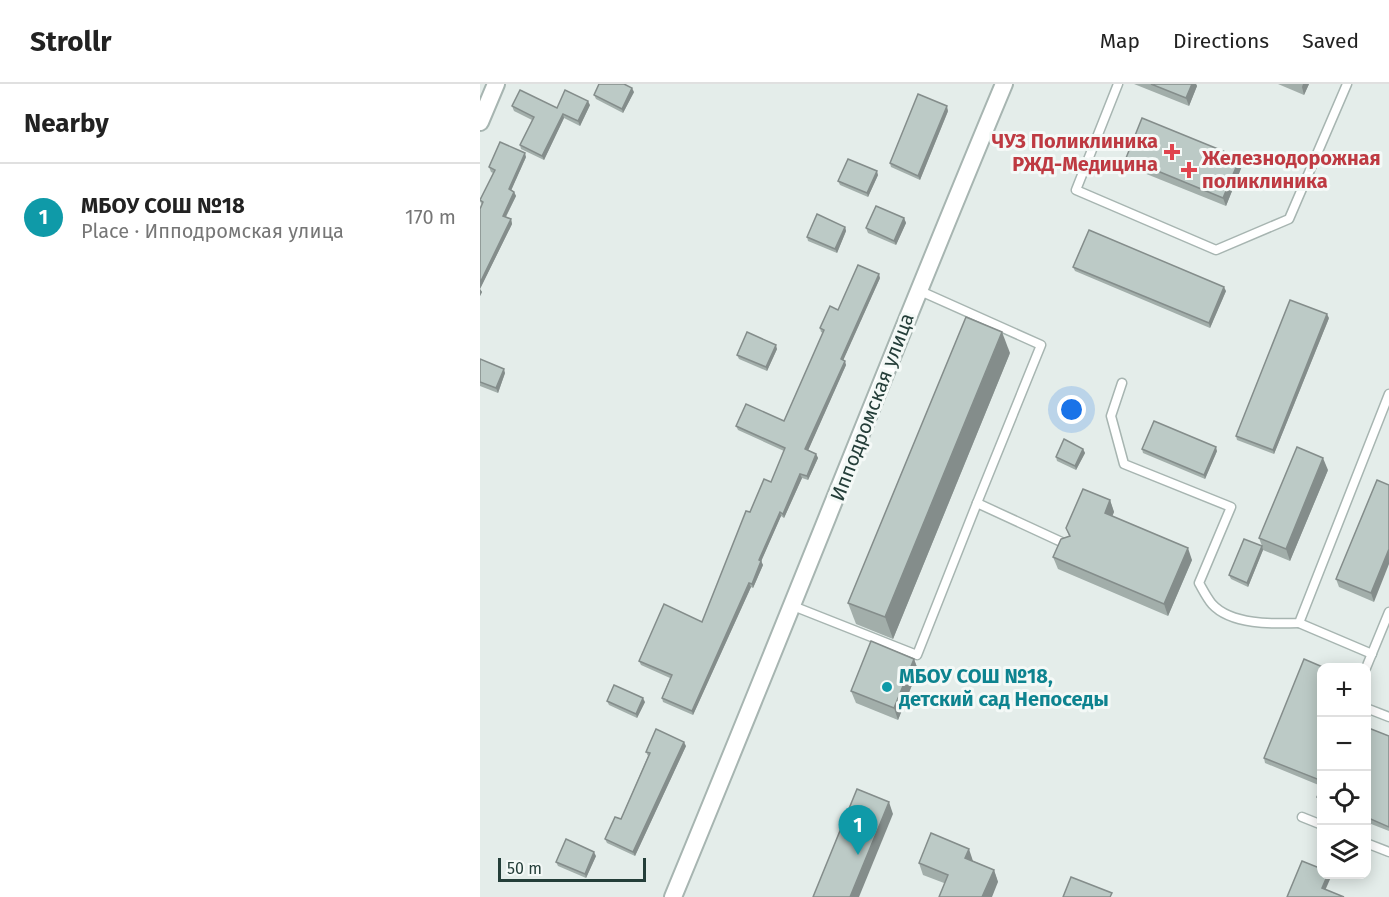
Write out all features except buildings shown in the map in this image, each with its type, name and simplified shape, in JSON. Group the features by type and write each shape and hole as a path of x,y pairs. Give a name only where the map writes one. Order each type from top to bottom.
{"street":[{"path":"480,122 495,84"},
{"name":"Ипподромская улица","path":"673,897 793,606 917,290 1004,84"}],"lane":[{"path":"1118,84 1076,190 1216,250 1289,219 1347,84"},
{"path":"793,606 917,655 1041,345 917,290"},
{"path":"1122,383 1111,416 1124,464 1231,507 1199,583 1213,605 1242,620 1270,624 1299,623 1372,654"},
{"path":"1299,623 1389,394"},
{"path":"978,502 1068,545"},
{"path":"1368,663 1389,612"},
{"path":"1371,710 1389,717"},
{"path":"1302,817 1317,823"},
{"path":"1371,845 1389,852"}],"place":[{"name":"ЧУЗ Поликлиника РЖД-Медицина","path":"1172,152"},
{"name":"Железнодорожная поликлиника","path":"1189,170"},
{"name":"МБОУ СОШ №18, детский сад Непоседы","path":"887,687"},
{"name":"МБОУ СОШ №18","path":"858,855"}]}
